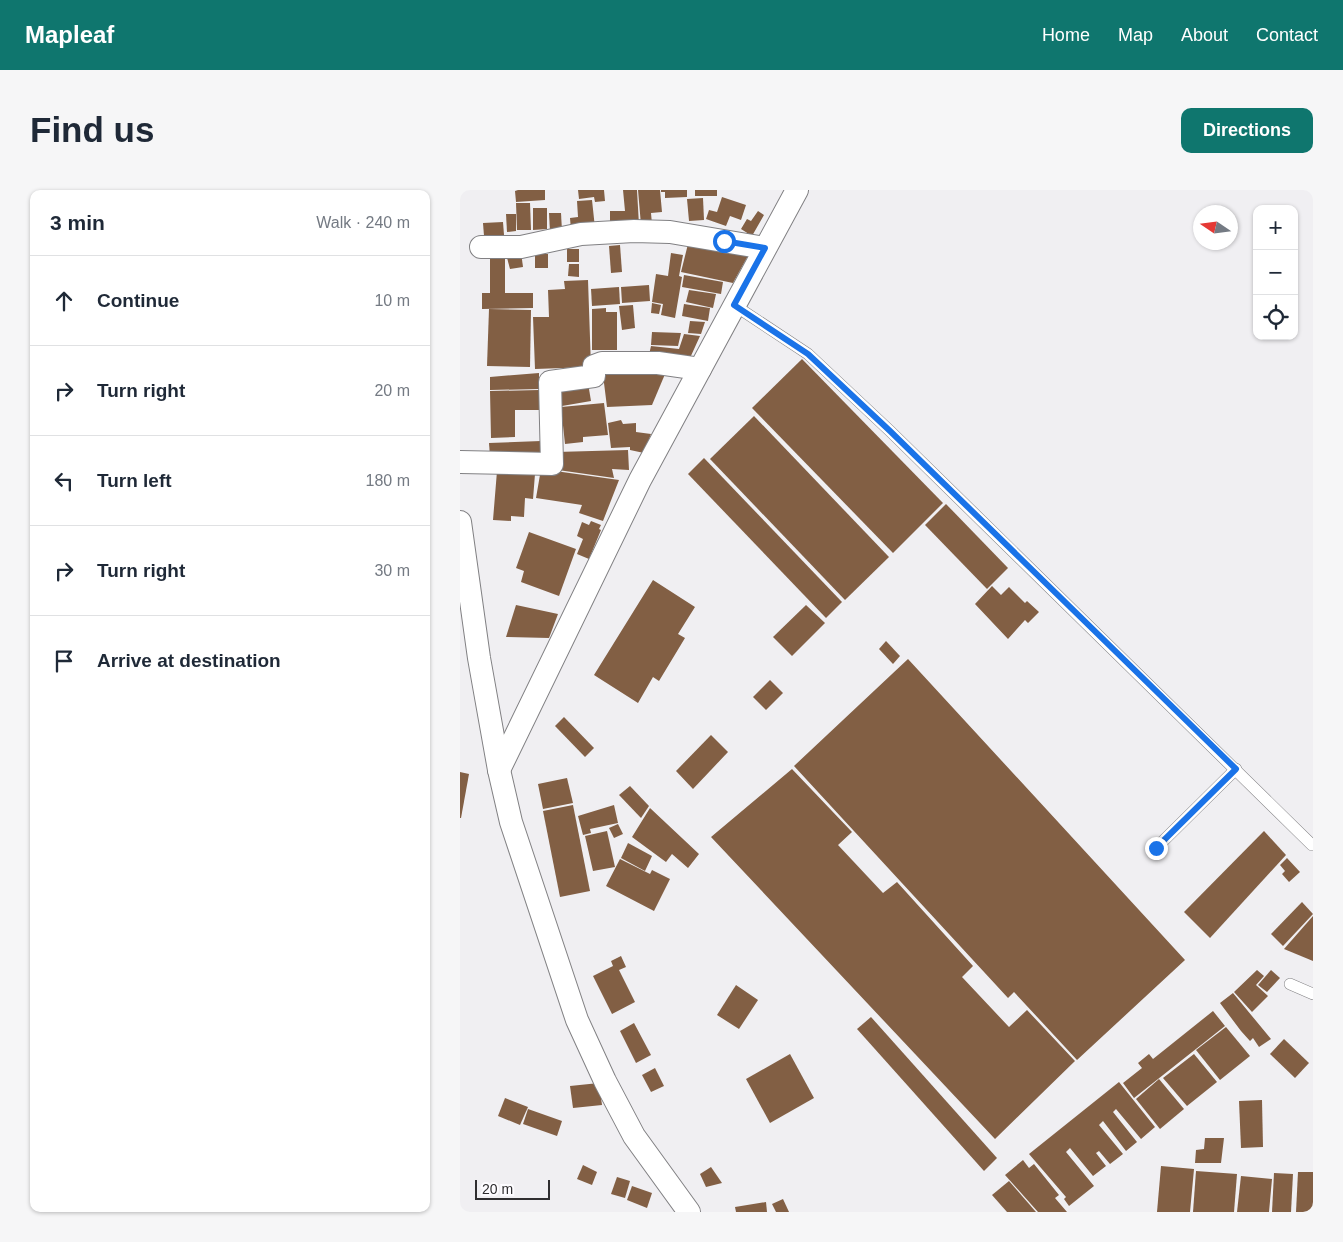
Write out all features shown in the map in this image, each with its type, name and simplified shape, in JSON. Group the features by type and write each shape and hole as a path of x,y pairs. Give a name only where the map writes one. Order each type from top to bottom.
{"street":[{"path":"499,770 640,480 797,190"},
{"path":"481,247 521,247 581,234 634,231 670,232 765,248"},
{"path":"460,462 552,464 550,382 594,376 594,366 602,363 658,364 700,369"},
{"path":"460,522 479,658 499,770 511,822 577,1020 605,1081 634,1136 689,1212"}],"lane":[{"path":"734,305 808,354 890,431 1312,845"},
{"path":"1156,848 1236,769"},
{"path":"1290,984 1313,994"}],"building":[{"path":"545,190 545,200 516,202 515,191"},
{"path":"578,190 604,190 605,201 595,202 594,197 579,199"},
{"path":"623,190 637,190 639,225 610,227 610,211 625,211"},
{"path":"638,190 660,190 662,212 651,213 652,224 641,225"},
{"path":"661,190 687,190 687,197 665,198 665,192 661,192"},
{"path":"695,190 717,190 717,196 695,196"},
{"path":"722,197 746,205 741,220 730,216 726,226 706,219 709,210 717,212"},
{"path":"703,198 704,220 689,221 687,199"},
{"path":"592,200 595,228 571,230 570,218 578,217 577,201"},
{"path":"516,203 530,203 531,230 517,230"},
{"path":"533,208 547,208 547,229 533,230"},
{"path":"758,211 764,215 752,236 741,229 747,219 751,221"},
{"path":"549,213 561,213 562,231 550,232"},
{"path":"506,214 516,214 516,231 507,232"},
{"path":"503,222 504,235 484,236 483,223"},
{"path":"688,244 749,254 733,283 681,272"},
{"path":"620,245 622,272 611,273 609,246"},
{"path":"567,249 579,249 579,262 567,262"},
{"path":"521,252 523,267 510,269 506,254"},
{"path":"671,253 683,255 679,276 682,277 675,318 661,315 663,304 652,302 656,274 668,276"},
{"path":"490,254 505,254 505,293 533,293 533,308 482,309 482,293 490,293"},
{"path":"535,254 548,254 548,268 535,268"},
{"path":"569,264 579,264 579,277 568,276"},
{"path":"684,275 723,282 721,294 682,287"},
{"path":"588,280 591,367 535,369 533,317 549,317 548,290 565,289 564,281"},
{"path":"649,285 650,301 622,303 621,287"},
{"path":"619,287 620,304 592,306 591,289"},
{"path":"689,290 716,294 713,308 686,302"},
{"path":"652,303 661,305 659,314 651,313"},
{"path":"684,304 710,308 708,321 682,316"},
{"path":"633,305 635,328 622,330 619,306"},
{"path":"606,308 606,312 617,312 617,350 592,350 592,309"},
{"path":"489,309 531,310 530,367 487,366"},
{"path":"690,321 705,322 701,334 688,333"},
{"path":"652,332 681,333 678,346 651,345"},
{"path":"684,334 700,336 690,358 648,359 651,346 679,349"},
{"path":"802,359 943,503 893,553 752,408"},
{"path":"602,367 668,367 652,405 607,407"},
{"path":"539,373 539,389 490,390 490,377"},
{"path":"588,383 591,401 562,406 559,388"},
{"path":"539,390 539,410 515,410 515,437 491,438 490,391"},
{"path":"604,403 608,435 583,437 583,442 565,444 561,407"},
{"path":"754,416 889,557 845,600 710,459"},
{"path":"621,420 623,424 636,423 636,432 651,434 644,453 630,450 630,447 611,448 608,423"},
{"path":"541,441 541,456 490,457 489,443"},
{"path":"628,450 629,470 612,469 614,478 558,470 556,452"},
{"path":"704,458 842,602 826,618 688,474"},
{"path":"541,469 619,480 603,521 579,513 582,505 536,498"},
{"path":"497,471 535,474 533,499 525,498 524,517 511,516 511,521 493,520"},
{"path":"946,504 1008,568 987,589 925,525"},
{"path":"591,521 601,525 599,529 601,530 589,559 577,554 583,539 577,536 582,522 589,525"},
{"path":"529,532 576,549 559,596 521,582 524,571 516,568"},
{"path":"653,580 695,607 678,634 685,638 659,681 653,677 638,703 594,675"},
{"path":"992,586 1001,595 1009,587 1025,603 1027,601 1039,612 1028,623 1025,620 1008,639 975,604"},
{"path":"516,605 558,614 549,638 506,637"},
{"path":"806,605 825,623 792,656 773,637"},
{"path":"886,641 900,656 893,664 879,649"},
{"path":"908,659 1185,960 1077,1060 1014,992 1008,998 794,766"},
{"path":"770,680 783,693 766,710 753,697"},
{"path":"564,717 594,748 585,757 555,726"},
{"path":"711,735 728,752 693,789 676,771"},
{"path":"792,769 852,832 838,845 883,893 897,882 973,966 962,977 1009,1027 1027,1010 1075,1061 995,1139 711,837"},
{"path":"460,772 469,774 461,818 460,818"},
{"path":"567,778 573,803 543,809 538,784"},
{"path":"630,786 649,806 641,818 619,795"},
{"path":"573,805 590,891 560,897 543,811"},
{"path":"614,805 618,823 590,829 591,833 583,835 578,816"},
{"path":"650,808 699,854 688,868 672,854 666,862 632,837"},
{"path":"618,824 623,834 614,838 609,828"},
{"path":"607,831 615,867 593,871 585,836"},
{"path":"1264,831 1286,855 1210,938 1184,912"},
{"path":"628,843 652,856 645,871 621,858"},
{"path":"1287,858 1300,872 1289,882 1282,874 1285,871 1280,865"},
{"path":"620,859 650,874 652,870 670,879 654,911 606,886"},
{"path":"1302,902 1313,914 1283,946 1271,934"},
{"path":"1313,916 1313,961 1284,949"},
{"path":"621,956 626,967 619,970 635,1002 612,1014 593,976 613,966 611,961"},
{"path":"1257,970 1264,976 1256,985 1268,996 1252,1012 1234,992"},
{"path":"1271,970 1280,978 1267,992 1258,985"},
{"path":"736,985 758,1000 739,1029 717,1015"},
{"path":"1233,993 1271,1039 1259,1047 1253,1038 1250,1041 1241,1031 1220,1003"},
{"path":"1213,1011 1225,1026 1134,1098 1123,1083 1142,1068 1138,1063 1149,1054 1153,1059"},
{"path":"871,1017 997,1158 984,1171 857,1029"},
{"path":"634,1023 651,1055 636,1063 620,1031"},
{"path":"1226,1027 1250,1056 1220,1080 1196,1050"},
{"path":"1284,1039 1309,1063 1295,1078 1270,1054"},
{"path":"790,1054 814,1098 770,1123 746,1079"},
{"path":"1194,1054 1217,1082 1187,1106 1163,1078"},
{"path":"655,1068 664,1086 651,1092 642,1075"},
{"path":"1159,1079 1184,1109 1160,1129 1136,1099"},
{"path":"1119,1082 1155,1127 1141,1139 1116,1109 1113,1112 1137,1142 1126,1151 1103,1121 1099,1125 1123,1154 1110,1164 1099,1151 1096,1153 1106,1166 1093,1176 1070,1148 1066,1152 1094,1186 1069,1206 1064,1199 1066,1197 1029,1154"},
{"path":"599,1083 602,1105 573,1108 570,1086"},
{"path":"505,1098 528,1107 520,1125 498,1116"},
{"path":"1262,1100 1263,1147 1241,1148 1239,1101"},
{"path":"528,1109 562,1121 557,1136 523,1124"},
{"path":"1205,1138 1224,1138 1221,1163 1195,1163 1196,1150 1204,1149"},
{"path":"1023,1160 1029,1168 1034,1164 1059,1195 1055,1198 1067,1212 1038,1212 1005,1175"},
{"path":"583,1165 597,1172 592,1185 577,1179"},
{"path":"1161,1166 1194,1169 1190,1212 1157,1212"},
{"path":"711,1167 722,1183 706,1187 700,1174"},
{"path":"1196,1171 1237,1174 1234,1212 1193,1212"},
{"path":"1298,1172 1313,1172 1313,1212 1296,1212"},
{"path":"1274,1173 1293,1174 1291,1212 1272,1212"},
{"path":"1241,1176 1272,1179 1269,1212 1237,1212"},
{"path":"617,1177 630,1181 625,1198 611,1194"},
{"path":"1009,1181 1036,1212 1007,1212 992,1195"},
{"path":"632,1186 652,1193 647,1208 627,1200"},
{"path":"783,1199 789,1212 776,1212 772,1204"},
{"path":"766,1202 767,1212 736,1212 735,1207"}],"route":[{"path":"724,241 765,248 734,305 808,354 890,431 1236,769 1156,848"}]}
